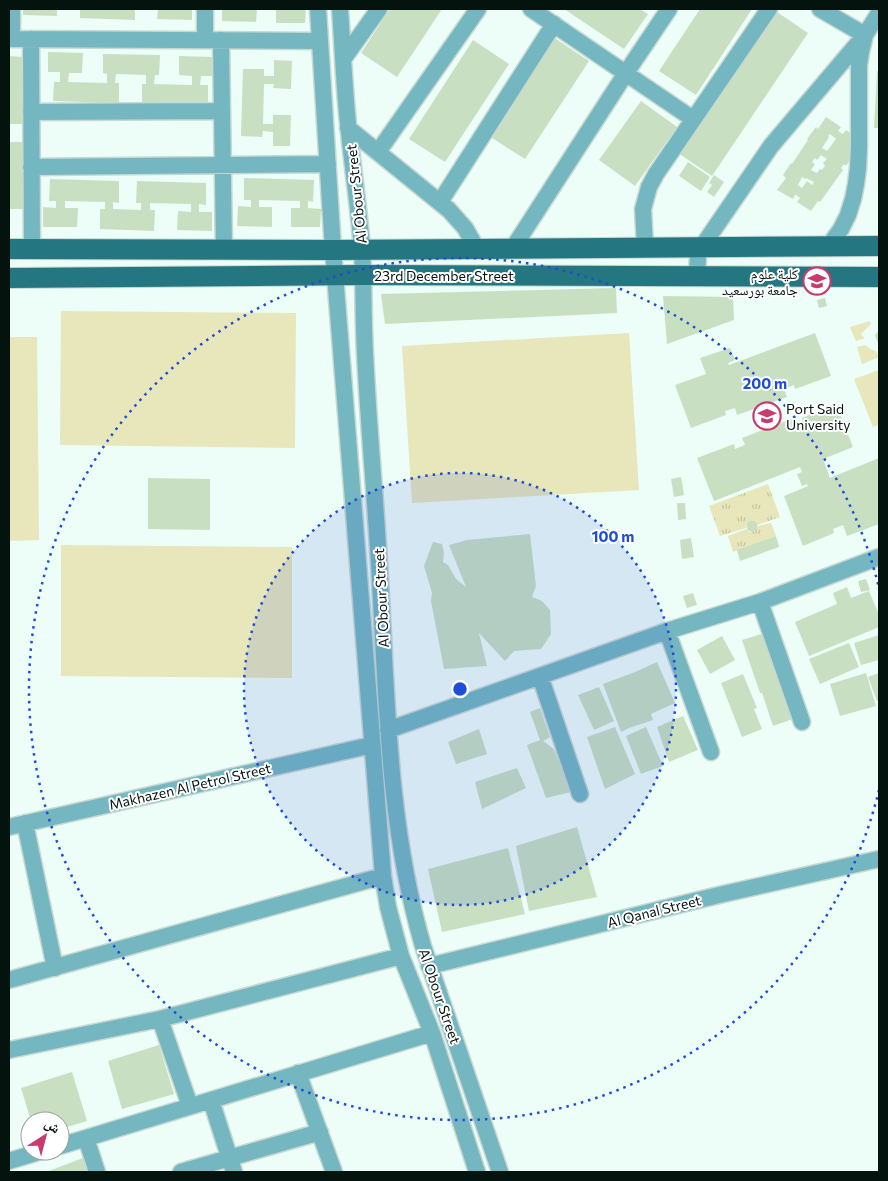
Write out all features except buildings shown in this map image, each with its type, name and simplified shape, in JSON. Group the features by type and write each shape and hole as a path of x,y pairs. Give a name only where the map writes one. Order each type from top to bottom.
{"main road":[{"name":"23rd December Street","path":"9,249 333,250 879,246"},
{"name":"23rd December Street","path":"9,278 335,275 879,277"}],"street":[{"path":"12,9 10,39 320,40"},
{"path":"205,9 213,40 222,111 224,250"},
{"name":"Al Obour Street","path":"318,9 333,250 383,876 388,907 401,956 432,1033 477,1172"},
{"name":"Al Obour Street","path":"340,9 348,128 362,249 365,351 393,787 405,868 416,923 500,1172"},
{"path":"344,58 379,9"},
{"path":"378,152 478,9"},
{"path":"532,9 693,119"},
{"path":"645,247 643,209 649,187 768,9"},
{"path":"820,9 865,35"},
{"path":"513,248 666,10"},
{"path":"698,277 698,256 702,247 771,146 865,35 879,13"},
{"path":"440,202 554,24"},
{"path":"829,246 848,215 856,184 859,148 859,65 860,52 865,35"},
{"path":"31,40 32,249"},
{"path":"31,112 222,111"},
{"path":"348,128 440,202 457,218 478,249"},
{"path":"31,167 328,164"},
{"path":"357,546 378,545"},
{"path":"388,730 667,631 760,602 878,561"},
{"path":"760,602 802,722"},
{"path":"667,631 711,752"},
{"path":"540,676 580,794"},
{"name":"Makhazen Al Petrol Street","path":"17,825 372,745"},
{"path":"17,825 55,968"},
{"name":"Al Qanal Street","path":"429,966 720,895 879,859"},
{"path":"9,980 383,876"},
{"path":"9,1050 160,1019 401,956"},
{"path":"160,1019 190,1106"},
{"path":"70,1143 432,1033"},
{"path":"298,1073 334,1172"},
{"path":"211,1100 232,1165"},
{"path":"181,1172 232,1165 320,1132"},
{"path":"86,1138 97,1172"}],"green space":[{"path":"61,311 296,313 295,448 60,445"},
{"path":"870,321 871,324 861,334 865,338 856,341 850,327"},
{"path":"629,333 639,490 412,503 402,346"},
{"path":"9,337 37,337 39,540 9,541"},
{"path":"866,345 876,351 879,357 862,364 857,347"},
{"path":"879,370 879,425 873,427 854,379"},
{"path":"768,484 780,517 757,525 754,521 748,523 746,528 720,536 709,506"},
{"path":"771,523 776,536 733,552 728,536 747,529 750,532 756,530 758,526"},
{"path":"61,545 292,547 292,678 61,676"}],"place":[{"name":"كلية علوم جامعة بورسعيد","path":"817,281"},
{"name":"Port Said University","path":"767,416"}]}
